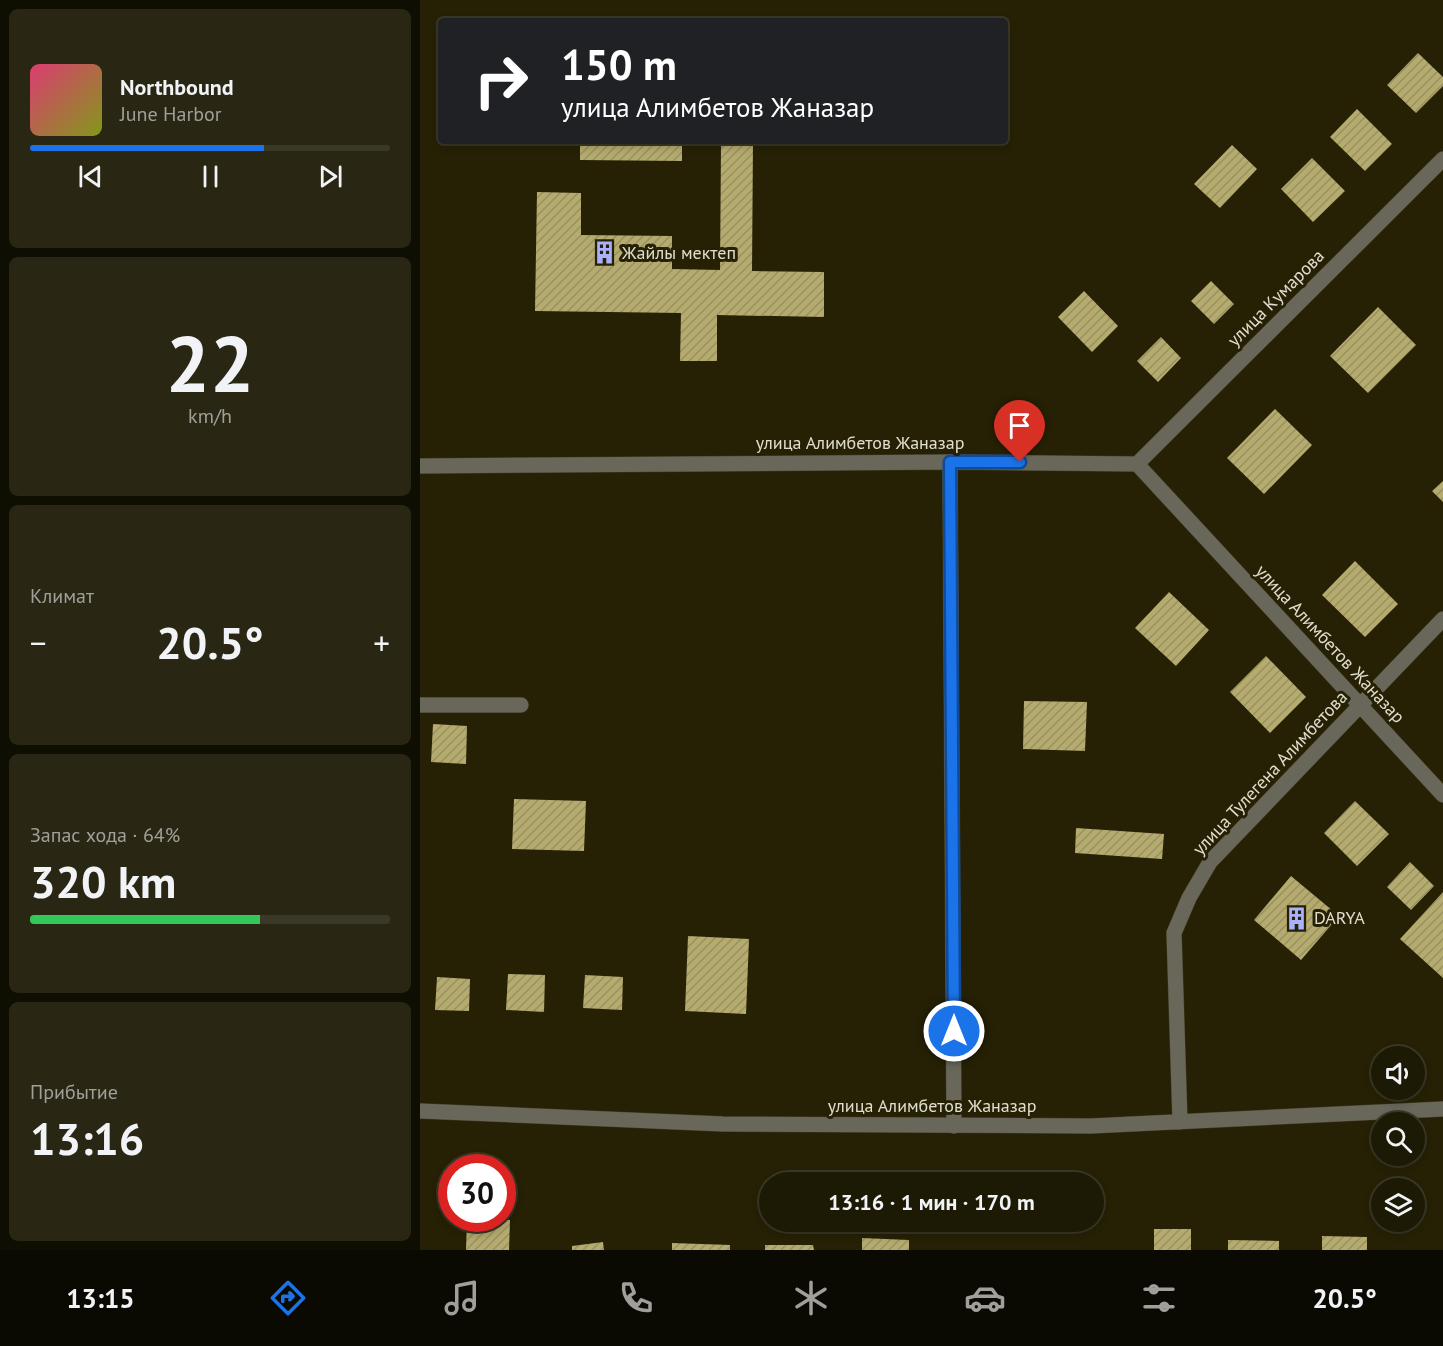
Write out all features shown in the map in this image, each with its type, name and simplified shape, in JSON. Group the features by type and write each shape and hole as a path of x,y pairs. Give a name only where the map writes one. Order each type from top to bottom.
{"street":[{"name":"улица Кумарова","path":"1137,464 1443,159"},
{"name":"улица Алимбетов Жаназар","path":"420,466 950,462 1137,464 1443,795"},
{"path":"950,462 954,1126"},
{"name":"улица Тулегена Алимбетова","path":"1180,1122 1174,933 1181,916 1210,862 1443,619"},
{"path":"420,705 521,705"},
{"name":"улица Алимбетов Жаназар","path":"420,1111 723,1124 1091,1126 1443,1109"}],"building":[{"path":"1418,53 1443,77 1443,86 1416,113 1387,85"},
{"path":"1357,109 1392,144 1365,171 1330,137"},
{"name":"Жайлы мектеп","path":"580,144 753,144 752,271 824,272 824,317 717,315 717,361 680,361 681,313 535,311 537,192 581,193 581,235 672,236 672,269 720,270 721,145 682,145 682,161 580,160"},
{"path":"1232,145 1257,169 1220,208 1194,184"},
{"path":"1312,158 1345,191 1313,222 1281,189"},
{"path":"1211,281 1234,304 1214,324 1191,301"},
{"path":"1084,291 1118,326 1092,352 1058,317"},
{"path":"1378,307 1416,345 1368,393 1330,356"},
{"path":"1161,337 1181,358 1158,382 1137,361"},
{"path":"1275,409 1312,445 1264,494 1227,458"},
{"path":"1443,481 1443,502 1432,491"},
{"path":"1355,561 1398,604 1365,637 1322,595"},
{"path":"1169,592 1209,630 1176,666 1135,628"},
{"path":"1266,656 1306,697 1270,733 1230,692"},
{"path":"1024,701 1087,702 1085,751 1023,749"},
{"path":"433,724 467,726 466,764 431,762"},
{"path":"514,799 586,801 584,851 512,849"},
{"path":"1355,801 1389,834 1357,866 1324,833"},
{"path":"1076,828 1164,834 1162,859 1075,853"},
{"path":"1410,862 1434,886 1411,910 1387,887"},
{"name":"DARYA","path":"1291,876 1339,916 1301,960 1254,920"},
{"path":"1443,892 1443,978 1400,939"},
{"path":"688,936 749,939 746,1014 685,1011"},
{"path":"508,974 545,975 544,1012 506,1010"},
{"path":"585,975 623,977 622,1010 583,1008"},
{"path":"437,977 470,979 469,1011 435,1010"},
{"path":"1154,1229 1191,1229 1191,1250 1154,1250"},
{"path":"467,1232 510,1232 509,1250 466,1250"},
{"path":"1322,1236 1367,1237 1367,1250 1322,1250"},
{"path":"862,1238 909,1240 909,1250 862,1250"},
{"path":"1228,1240 1279,1241 1279,1250 1228,1250"},
{"path":"603,1242 604,1250 572,1250 572,1246"},
{"path":"672,1243 730,1245 730,1250 672,1250"},
{"path":"765,1245 813,1245 814,1250 765,1250"}],"place":[{"name":"Жайлы мектеп","path":"604,253"},
{"name":"DARYA","path":"1296,918"}],"route":[{"path":"954,1031 950,462 1020,462"}]}
